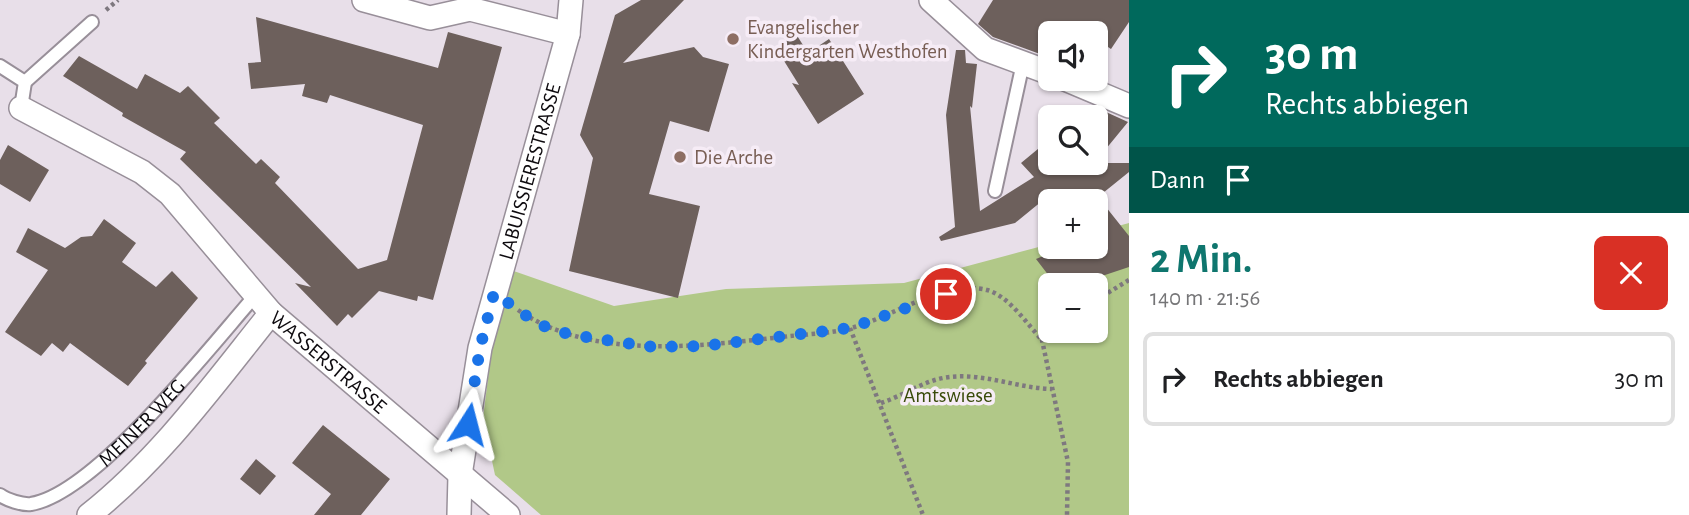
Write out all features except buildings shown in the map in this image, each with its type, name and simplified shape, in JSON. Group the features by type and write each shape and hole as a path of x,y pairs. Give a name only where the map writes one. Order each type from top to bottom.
{"street":[{"path":"364,0 430,18 470,9 568,34"},
{"name":"LABUISSIERESTRASSE","path":"459,515 460,475 480,348 568,34 571,0"},
{"path":"931,0 985,49 1038,69"},
{"path":"1093,91 1129,106"},
{"path":"21,108 142,172 170,194 254,297 271,313"},
{"name":"WASSERSTRASSE","path":"89,515 127,485 173,435 271,313 508,515"},
{"name":"WASSERSTRASSE","path":"113,515 127,485"}],"lane":[{"path":"21,108 25,82 92,22"},
{"path":"995,191 1023,63"},
{"path":"0,66 25,82"},
{"name":"MEINER WEG","path":"0,495 30,504 64,489 97,466 131,436 254,297"}],"path":[{"path":"1108,292 1129,279"},
{"path":"494,293 538,324 572,335 653,347 703,346 850,328 907,305 965,288 989,290 1007,303 1038,336"},
{"path":"850,328 923,515"},
{"path":"1043,343 1068,462 1067,515"},
{"path":"881,403 941,378 973,375 1026,388 1052,389"}],"green space":[{"name":"Amtswiese","path":"1129,223 1129,515 541,515 495,475 483,418 502,267 614,306 726,289 904,283 1038,247 1038,259 1108,259 1108,229"}],"place":[{"name":"Evangelischer Kindergarten Westhofen","path":"733,39"},
{"name":"Die Arche","path":"680,157"}],"route":[{"path":"468,424 480,348 494,293 538,324 555,330 653,347 703,346 850,328 907,305 946,294"}]}
